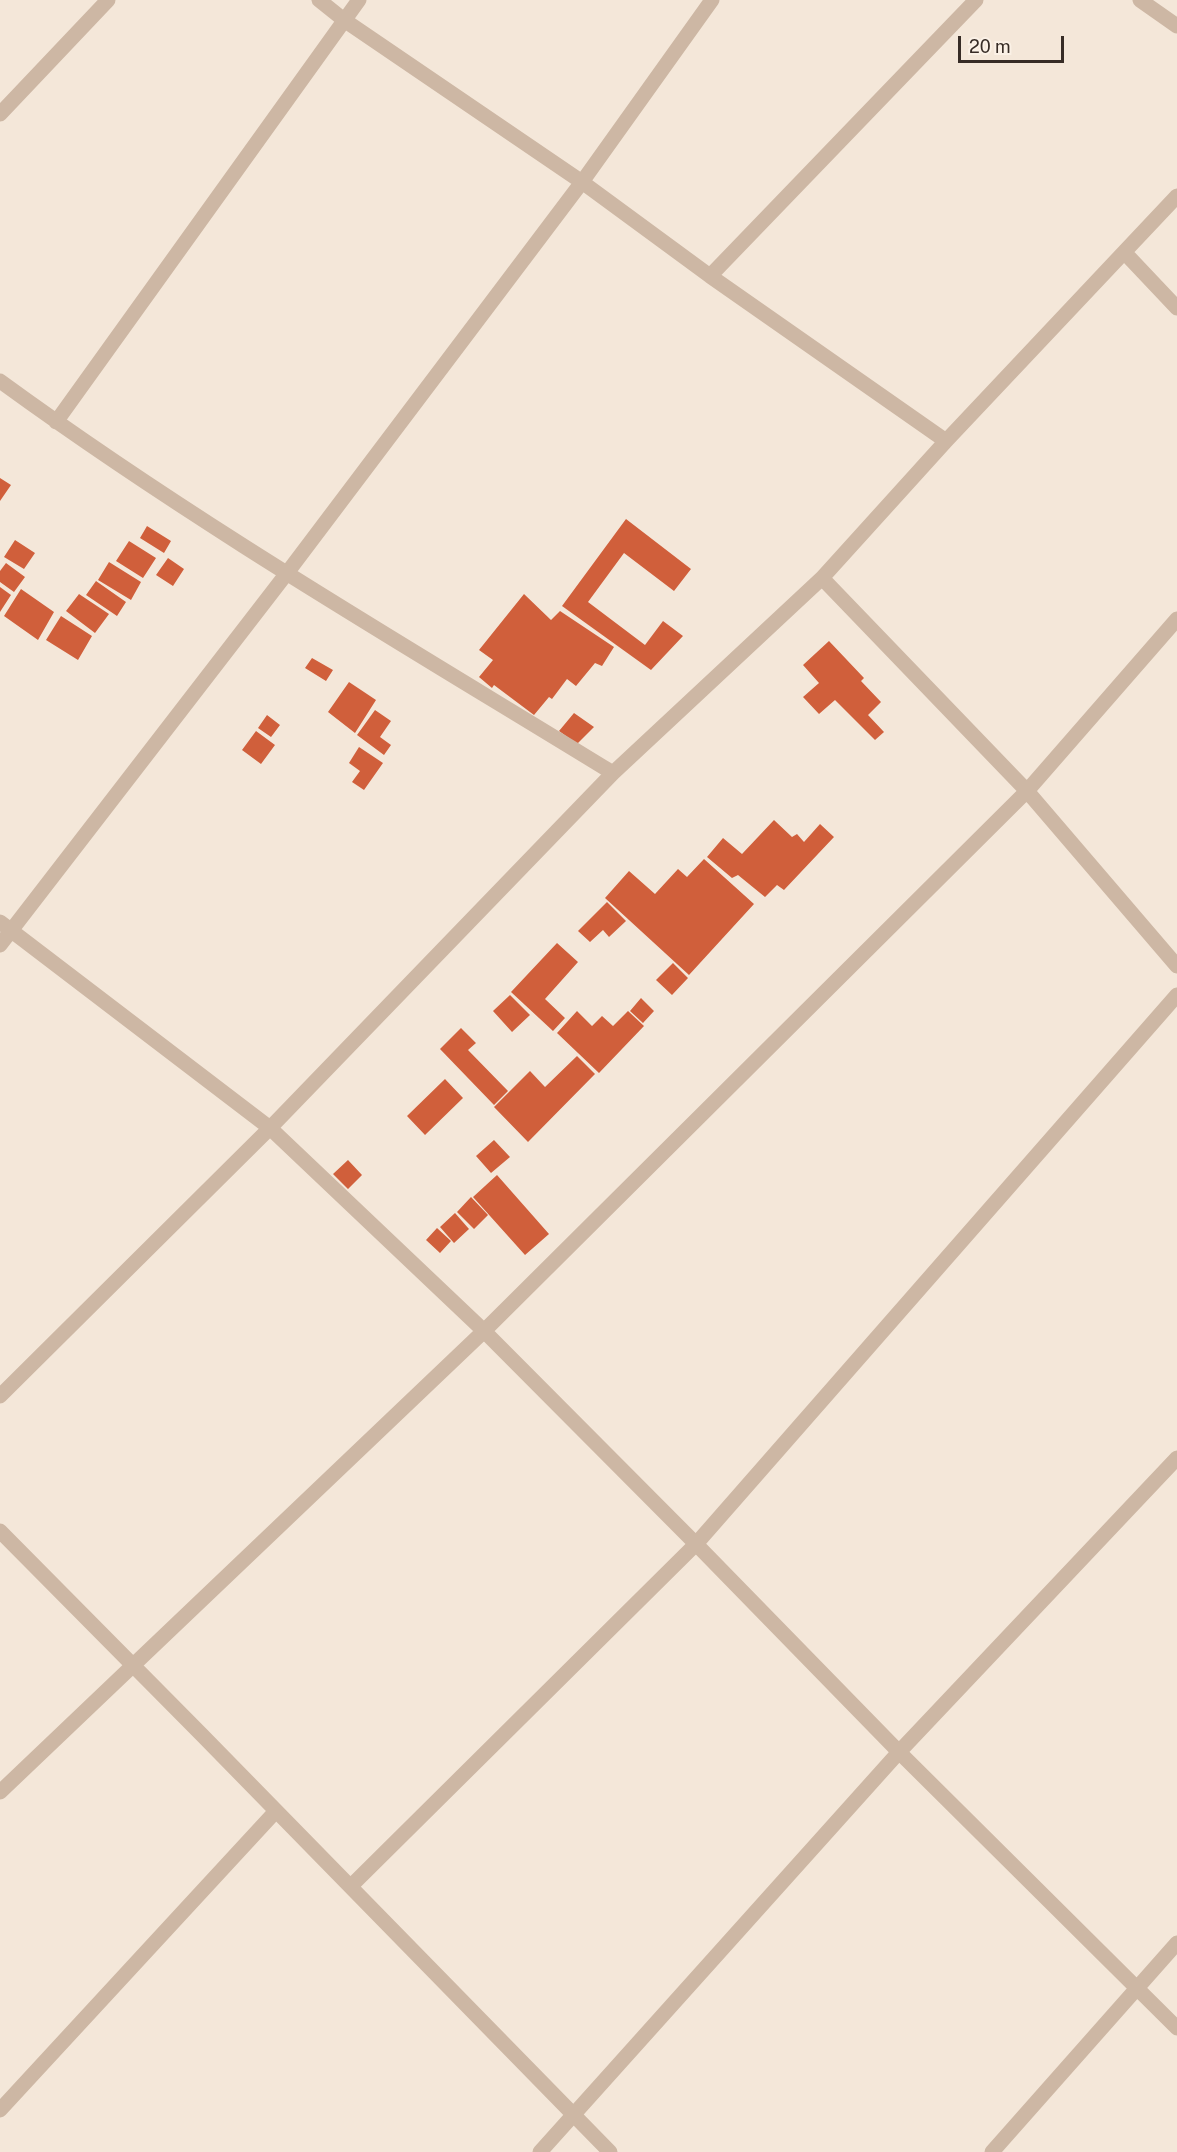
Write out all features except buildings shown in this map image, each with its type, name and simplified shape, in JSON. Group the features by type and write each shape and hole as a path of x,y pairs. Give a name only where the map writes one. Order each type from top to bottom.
{"street":[{"path":"0,114 108,0"},
{"path":"318,0 582,182 710,276 946,441"},
{"path":"56,422 359,0"},
{"path":"0,945 6,926 287,573 582,182 712,0"},
{"path":"710,276 976,0"},
{"path":"1140,0 1177,26"},
{"path":"0,1396 270,1128 613,773 822,578 946,441 1177,196"},
{"path":"1125,253 1177,308"},
{"path":"0,381 56,422 287,573 613,773"},
{"path":"822,578 1027,791 1177,966"},
{"path":"0,1792 484,1331 1027,791 1177,619"},
{"path":"6,926 270,1128 484,1331 899,1752 1177,2028"},
{"path":"351,1886 696,1544 1177,995"},
{"path":"540,2152 899,1752 1177,1458"},
{"path":"0,1531 610,2152"},
{"path":"0,2110 276,1811"},
{"path":"992,2152 1177,1943"}]}
